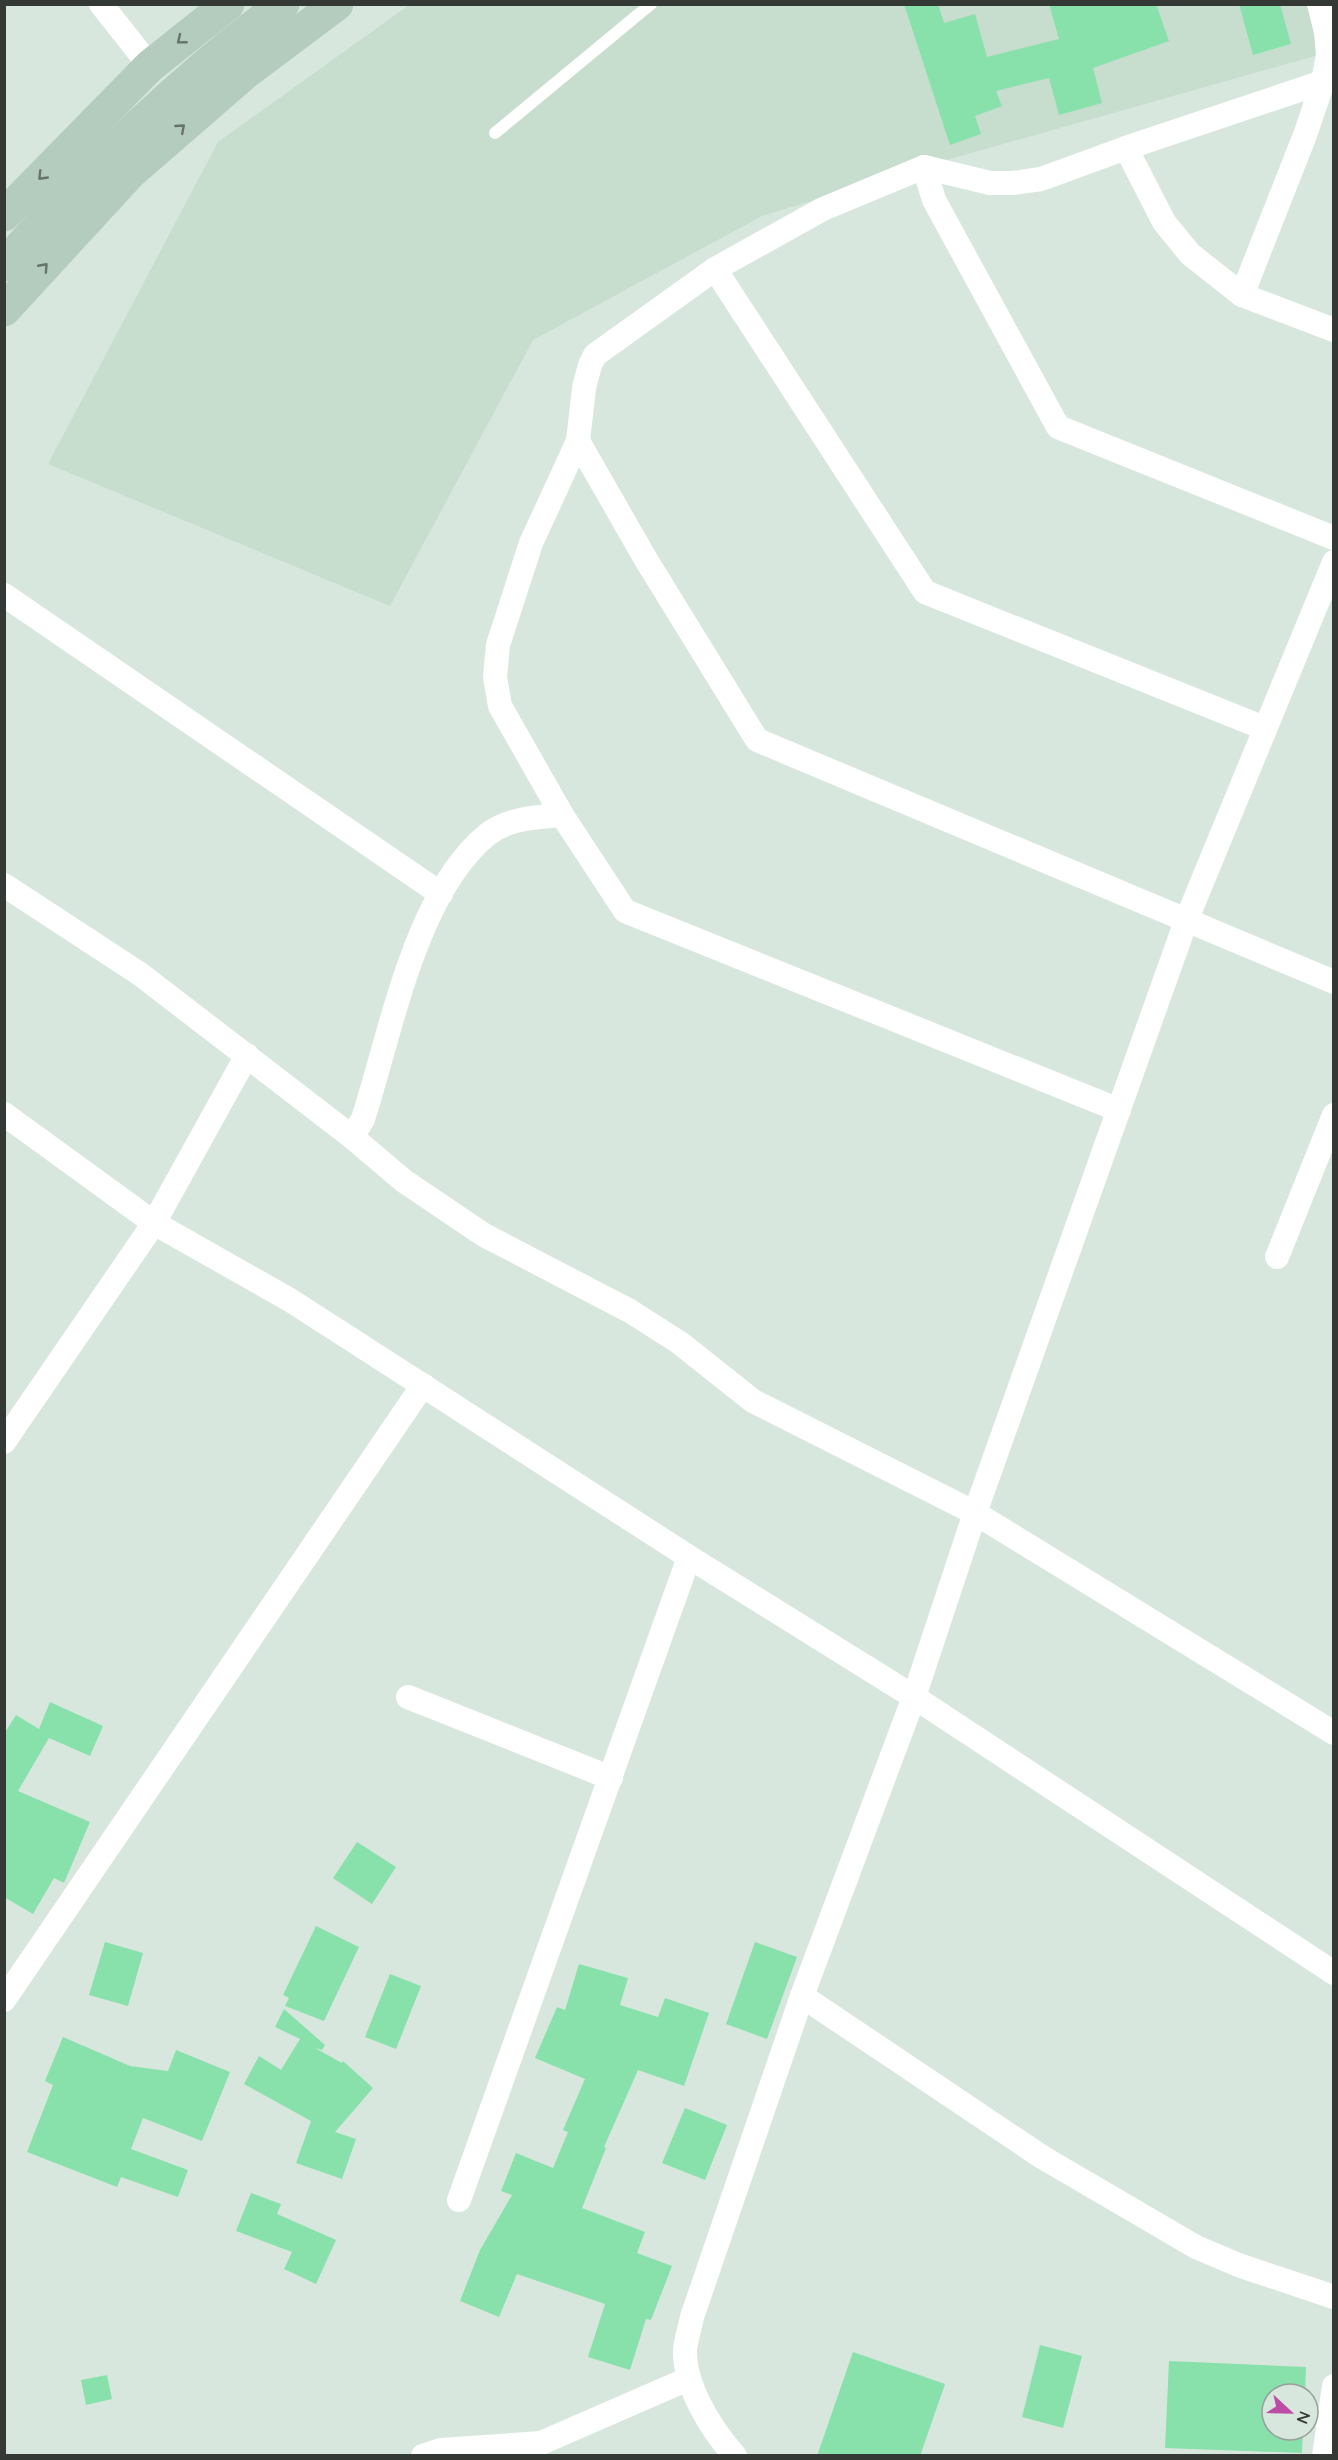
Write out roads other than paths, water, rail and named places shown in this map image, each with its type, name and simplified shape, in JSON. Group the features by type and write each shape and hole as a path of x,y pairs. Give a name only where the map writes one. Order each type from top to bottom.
{"main road":[{"path":"4,215 150,66 228,4"},
{"path":"4,265 107,156 181,87 283,4"},
{"path":"4,310 130,173 244,74 337,4"}],"street":[{"path":"101,4 150,66"},
{"path":"1242,295 1305,135 1323,82 1328,55 1326,32 1319,4"},
{"path":"1119,1110 625,911 562,815 500,706 495,676 498,645 531,543 578,441 584,388 595,355 715,268 823,209 924,167 990,183 1041,179 1126,147 1323,82"},
{"path":"1126,147 1164,222 1190,254 1242,295 1334,330"},
{"path":"924,167 934,200 1058,427 1334,538"},
{"path":"715,268 925,592 1264,728"},
{"path":"578,441 645,558 756,740 1334,982"},
{"path":"735,2456 716,2435 688,2379 685,2350 692,2317 802,1996 914,1697 975,1513 1186,921 1334,562"},
{"path":"4,595 441,894"},
{"path":"352,1137 366,1110 400,993 416,950 441,894 460,862 490,833 526,818 562,815"},
{"path":"4,885 140,974 352,1137 404,1181 484,1235 630,1311 680,1344 753,1401 975,1513 1331,1725"},
{"path":"7,1432 154,1223 247,1055"},
{"path":"4,1114 154,1223 290,1300 690,1557 914,1697 1334,1973"},
{"path":"1277,1257 1334,1115"},
{"path":"4,2000 423,1385"},
{"path":"459,2200 690,1557"},
{"path":"408,1697 611,1778"},
{"path":"802,1996 1042,2157 1196,2247 1261,2273 1334,2297"},
{"path":"423,2456 441,2450 541,2443 688,2379"},
{"path":"1324,2456 1334,2386"}],"lane":[{"path":"495,133 651,4"}]}
